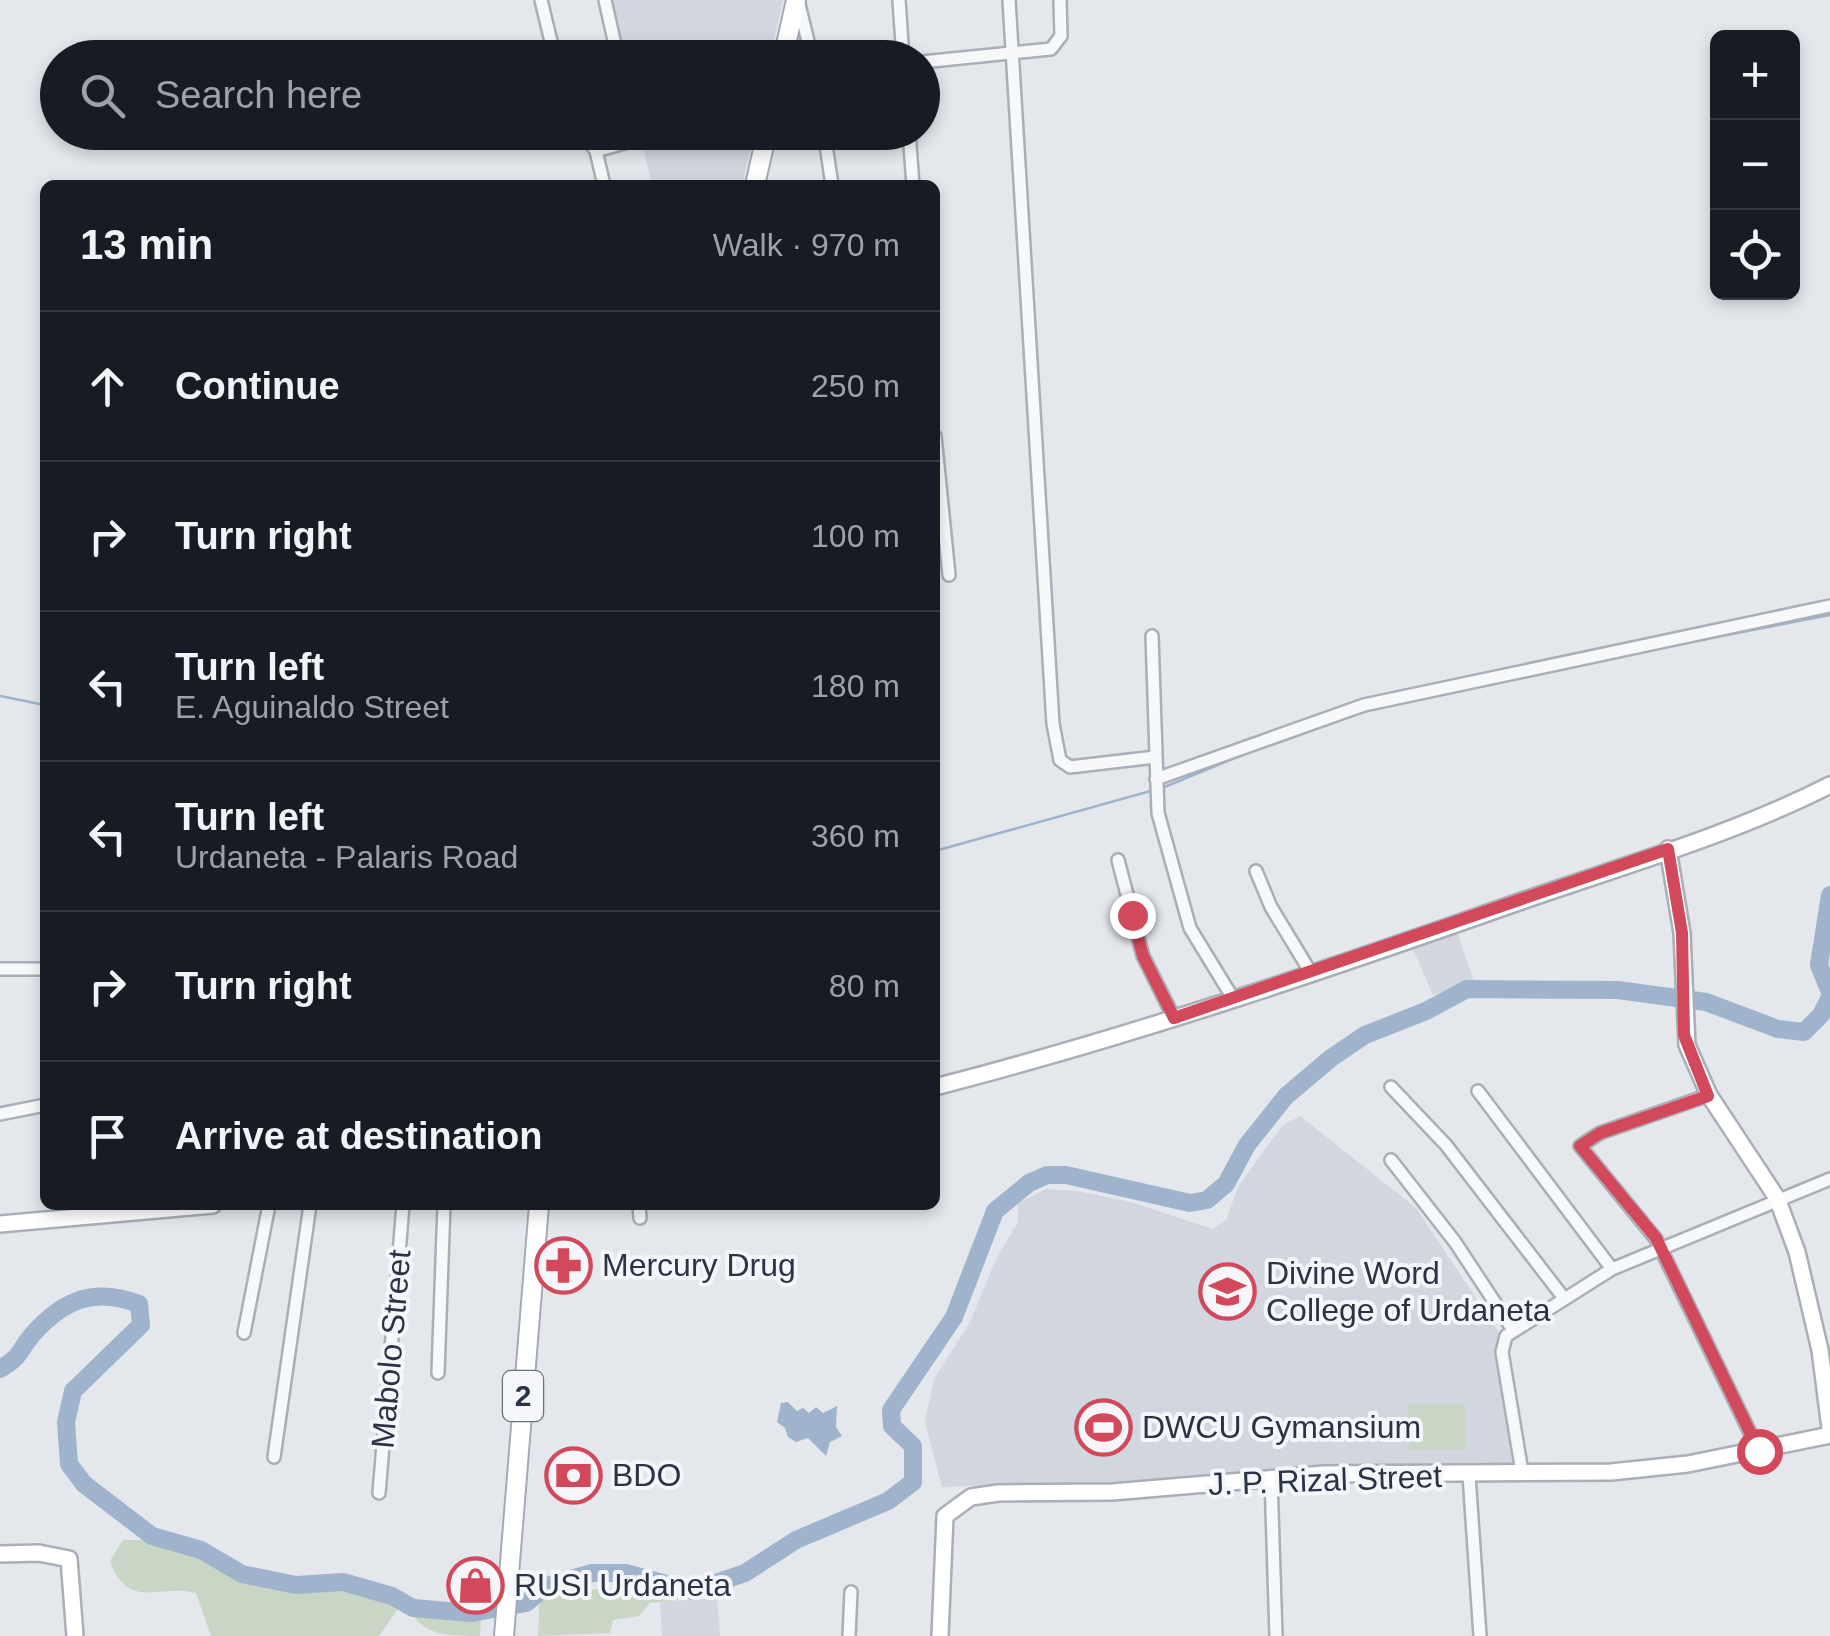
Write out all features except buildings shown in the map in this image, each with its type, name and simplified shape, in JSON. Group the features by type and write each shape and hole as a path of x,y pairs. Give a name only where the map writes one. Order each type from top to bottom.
{"main road":[{"path":"787,40 797,0"},
{"path":"756,180 763,150"},
{"name":"2","path":"504,1636 538,1210"}],"street":[{"path":"541,0 551,40"},
{"path":"604,0 614,40"},
{"path":"797,0 807,40"},
{"path":"899,0 902,40"},
{"path":"1010,0 1050,708 1060,760 1070,767 1087,767 1114,759 1155,758"},
{"path":"940,60 1056,46 1061,36 1060,0"},
{"path":"596,150 603,180"},
{"path":"827,150 831,180"},
{"path":"910,150 913,180"},
{"path":"940,489 948,575"},
{"path":"1156,782 1364,705 1830,606"},
{"path":"1152,636 1157,804 1190,928 1234,1000"},
{"path":"940,1086 1311,974 1668,849 1830,785"},
{"path":"1668,849 1683,972 1687,1045 1708,1096 1777,1198 1804,1277 1830,1432"},
{"path":"1118,860 1143,956 1174,1018"},
{"path":"1256,871 1271,907 1311,974"},
{"path":"0,968 40,968"},
{"path":"1391,1087 1446,1145 1563,1297"},
{"path":"1478,1091 1612,1269"},
{"path":"1708,1096 1600,1133 1580,1146 1660,1246 1759,1451"},
{"path":"0,1114 40,1105"},
{"path":"1391,1160 1456,1242 1513,1330"},
{"path":"1522,1472 1502,1352 1502,1344 1513,1330 1612,1269 1660,1246 1830,1179"},
{"path":"244,1333 268,1210"},
{"path":"274,1457 309,1210"},
{"name":"Mabolo Street","path":"378,1493 403,1210"},
{"path":"438,1374 444,1210"},
{"path":"0,1224 89,1211"},
{"name":"J. P. Rizal Street","path":"940,1636 945,1516 958,1503 998,1494 1112,1492 1271,1478 1611,1472 1759,1451 1830,1432"},
{"path":"1469,1476 1480,1636"},
{"path":"1271,1478 1276,1636"},
{"path":"0,1554 39,1553 69,1559 75,1636"},
{"path":"848,1636 851,1592"}],"shaded area":[{"path":"610,0 783,0 774,40 619,40"},
{"path":"644,150 750,150 743,180 651,180"},
{"path":"1456,929 1474,981 1433,995 1412,947"},
{"name":"Divine Word College of Urdaneta","path":"1300,1116 1416,1208 1498,1331 1495,1351 1513,1468 1271,1468 1233,1478 942,1487 925,1422 934,1379 970,1322 995,1261 1018,1222 1018,1203 1046,1189 1077,1191 1134,1203 1213,1229 1226,1220 1238,1187 1282,1126"},
{"path":"717,1598 720,1636 662,1636 660,1602"}],"green space":[{"path":"1408,1404 1465,1404 1466,1449 1409,1450"},
{"path":"123,1540 142,1540 207,1557 232,1573 276,1583 355,1588 400,1606 379,1636 211,1636 196,1593 136,1591 117,1577 110,1561"},
{"path":"680,1588 678,1600 650,1603 639,1616 613,1620 610,1633 538,1636 540,1590"},
{"path":"412,1612 481,1616 480,1636 431,1630"}],"water":[{"path":"788,1402 797,1411 803,1408 809,1413 816,1407 823,1413 837,1406 836,1427 842,1436 830,1442 826,1456 808,1438 796,1442 788,1437 777,1422 781,1403"}],"waterway":[{"path":"1660,648 1830,615"},
{"path":"1430,697 1462,690"},
{"path":"0,696 40,704"},
{"path":"1162,788 1247,753"},
{"path":"940,850 1154,790"},
{"path":"1830,895 1819,965 1830,992"},
{"path":"0,1369 16,1357 44,1323 68,1305 94,1297 139,1304 141,1325 73,1391 66,1422 69,1464 84,1484 152,1536 201,1550 242,1574 296,1585 343,1582 392,1596 413,1608 471,1613 526,1603 547,1586 592,1573 626,1573 692,1591 745,1573 796,1540 888,1501 913,1482 913,1446 892,1426 891,1410 954,1317 995,1211 1029,1183 1047,1175 1066,1175 1190,1203 1207,1200 1226,1184 1247,1145 1286,1096 1331,1058 1365,1035 1426,1011 1467,989 1618,990 1706,1002 1778,1029 1804,1032 1821,1015 1830,997"}],"place":[{"name":"Mercury Drug","path":"563,1265"},
{"name":"Divine Word College of Urdaneta","path":"1227,1291"},
{"name":"DWCU Gymansium","path":"1103,1427"},
{"name":"BDO","path":"573,1475"},
{"name":"RUSI Urdaneta","path":"475,1585"}],"route":[{"path":"1132,915 1143,956 1174,1018 1295,980 1668,849 1682,933 1684,1035 1708,1096 1600,1133 1580,1146 1586,1158 1656,1238 1759,1451"}]}
